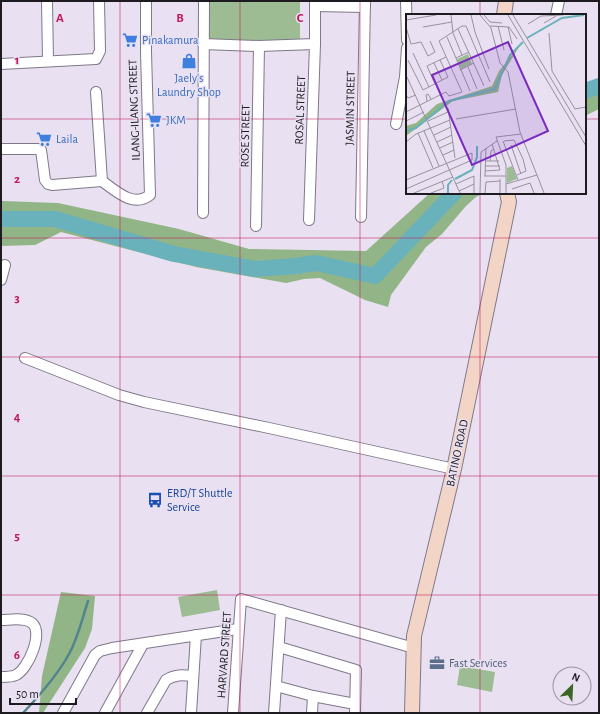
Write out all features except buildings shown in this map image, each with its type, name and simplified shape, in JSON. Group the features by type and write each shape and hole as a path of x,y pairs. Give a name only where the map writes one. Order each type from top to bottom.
{"main road":[{"path":"504,14 506,1"},
{"name":"BATINO ROAD","path":"412,713 414,636 454,469 506,218 509,202 507,194"}],"street":[{"path":"47,1 48,61"},
{"path":"1,64 96,59 100,51 99,1"},
{"name":"ILANG-ILANG STREET","path":"102,181 126,198 135,200 144,199 150,195 146,1"},
{"path":"203,213 204,1"},
{"path":"406,1 406,14"},
{"path":"556,14 559,1"},
{"path":"315,4 365,4"},
{"name":"ROSAL STREET","path":"309,220 315,4"},
{"name":"JASMIN STREET","path":"361,216 365,4"},
{"path":"203,44 259,46 315,44"},
{"name":"ROSE STREET","path":"256,226 259,46"},
{"path":"396,124 405,77 406,62"},
{"path":"1,149 38,148 41,150 45,180 48,184 52,185 102,181 96,92"},
{"path":"1,280 5,265"},
{"path":"25,358 119,395 144,402 454,469"},
{"name":"HARVARD STREET","path":"233,713 241,599 281,610"},
{"path":"274,713 281,610 414,648"},
{"path":"1,620 21,620 31,622 35,628 36,634 32,653 22,671 17,675 1,677"},
{"path":"63,713 95,655 100,651 238,629"},
{"path":"191,713 196,635"},
{"path":"105,713 143,644"},
{"path":"276,686 355,709 356,670 279,647"},
{"path":"147,713 166,680 171,676 193,676"},
{"path":"312,713 313,696"}],"green space":[{"path":"209,1 300,1 300,43 208,41"},
{"path":"599,86 599,109 586,116 586,91"},
{"path":"429,194 482,194 466,206 442,234 426,247 391,295 388,307 365,300 320,278 304,279 286,283 196,267 61,232 35,245 1,246 1,201 58,203 179,229 249,249 366,251"},
{"path":"217,590 220,610 182,617 178,597"},
{"path":"61,592 95,596 92,629 85,648 43,713 39,713 42,676"},
{"path":"460,666 495,672 492,692 457,685"}],"waterway":[{"path":"586,91 599,86"},
{"path":"1,219 55,219 174,254 255,269 316,263 375,276 453,194"},
{"path":"23,713 54,678 69,654 88,601"}],"place":[{"name":"Pinakamura","path":"130,40"},
{"name":"Jaely's Laundry Shop","path":"189,61"},
{"name":"JKM","path":"154,120"},
{"name":"Laila","path":"44,139"},
{"name":"ERD/T Shuttle Service","path":"155,500"},
{"name":"Fast Services","path":"437,663"}]}
